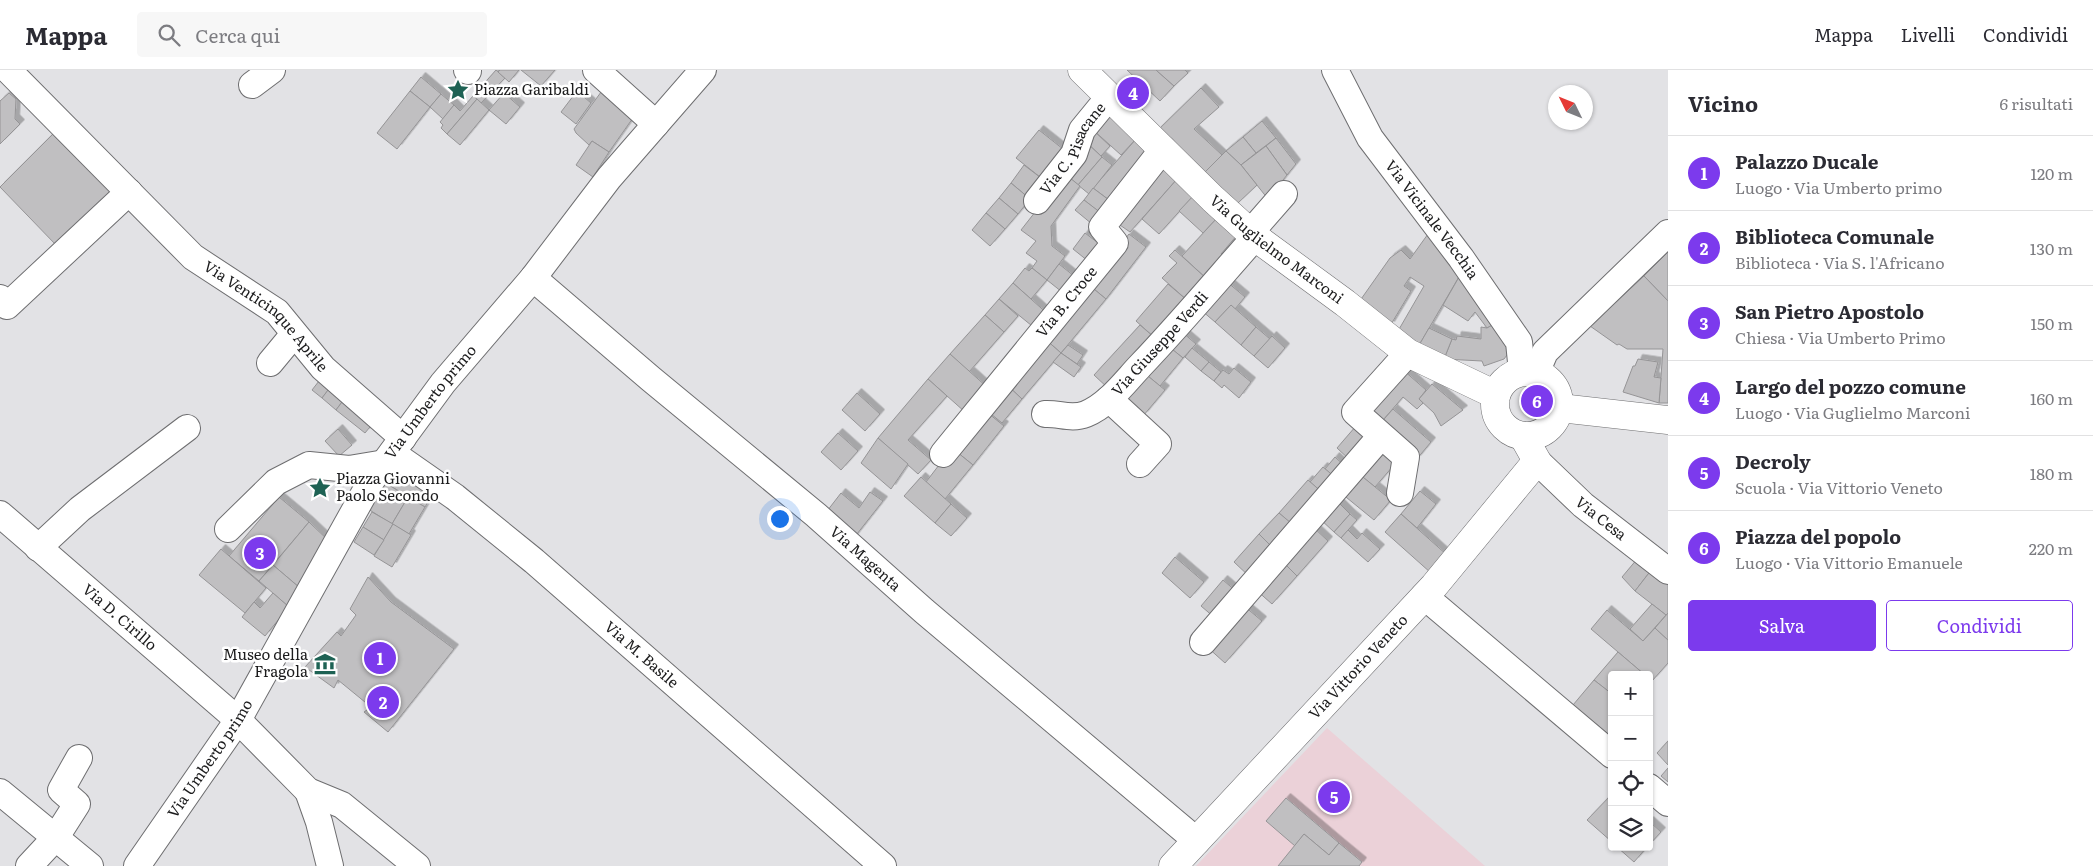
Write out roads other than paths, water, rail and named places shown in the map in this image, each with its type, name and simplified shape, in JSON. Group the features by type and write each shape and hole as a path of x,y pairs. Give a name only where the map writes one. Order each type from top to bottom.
{"street":[{"name":"Via Venticinque Aprile","path":"8,70 193,257 277,312 393,451"},
{"path":"596,70 656,124"},
{"name":"Via Umberto primo","path":"137,866 238,720 371,481 460,362 533,278 609,178 703,70"},
{"name":"Via Vicinale Vecchia","path":"1334,70 1370,138 1456,251 1519,342 1529,372"},
{"name":"Via Guglielmo Marconi","path":"1096,79 1163,149 1253,235 1345,303 1408,353 1496,395"},
{"name":"Via C. Pisacane","path":"1037,201 1074,154 1096,79"},
{"name":"Via B. Croce","path":"943,454 1115,243 1102,227 1163,149"},
{"path":"0,298 8,306 129,192"},
{"name":"Via Giuseppe Verdi","path":"1045,414 1055,414 1070,418 1086,414 1110,399 1167,338 1253,235 1284,194"},
{"path":"1529,372 1545,352 1668,233"},
{"name":"Via Magenta","path":"533,278 651,379 816,515 924,611 1197,841"},
{"path":"270,363 294,334"},
{"path":"1400,494 1406,457 1355,412 1408,353"},
{"path":"1529,372 1545,376 1557,390 1560,408 1557,418 1543,433 1523,436 1510,432 1500,422 1495,409 1496,395 1501,384 1510,376 1529,372"},
{"path":"1110,399 1158,444 1140,464"},
{"path":"1560,408 1668,420"},
{"path":"38,548 80,509 187,428"},
{"path":"1203,642 1381,436"},
{"path":"1523,436 1537,462"},
{"name":"Via Umberto primo","path":"228,529 276,482 309,465 349,469 393,451"},
{"name":"Via M. Basile","path":"393,451 455,497 534,561 883,866"},
{"name":"Via Vittorio Veneto","path":"1173,866 1424,596 1537,462"},
{"name":"Via Cesa","path":"1537,462 1583,505 1668,571"},
{"name":"Via D. Cirillo","path":"0,514 238,720 308,791"},
{"path":"1424,596 1608,752"},
{"path":"29,866 56,837 77,804 61,790 79,758"},
{"path":"1653,790 1668,803"},
{"path":"308,791 319,822 330,866"},
{"path":"308,791 342,805 417,866"},
{"path":"0,792 90,866"}],"place":[{"name":"Piazza Garibaldi","path":"458,90"},
{"name":"Largo del pozzo comune","path":"1133,93"},
{"name":"Piazza del popolo","path":"1537,401"},
{"name":"Piazza Giovanni Paolo Secondo","path":"320,488"},
{"name":"San Pietro Apostolo","path":"260,553"},
{"name":"Palazzo Ducale","path":"380,658"},
{"name":"Museo della Fragola","path":"325,664"},
{"name":"Biblioteca Comunale","path":"383,702"},
{"name":"Decroly","path":"1334,797"}]}
